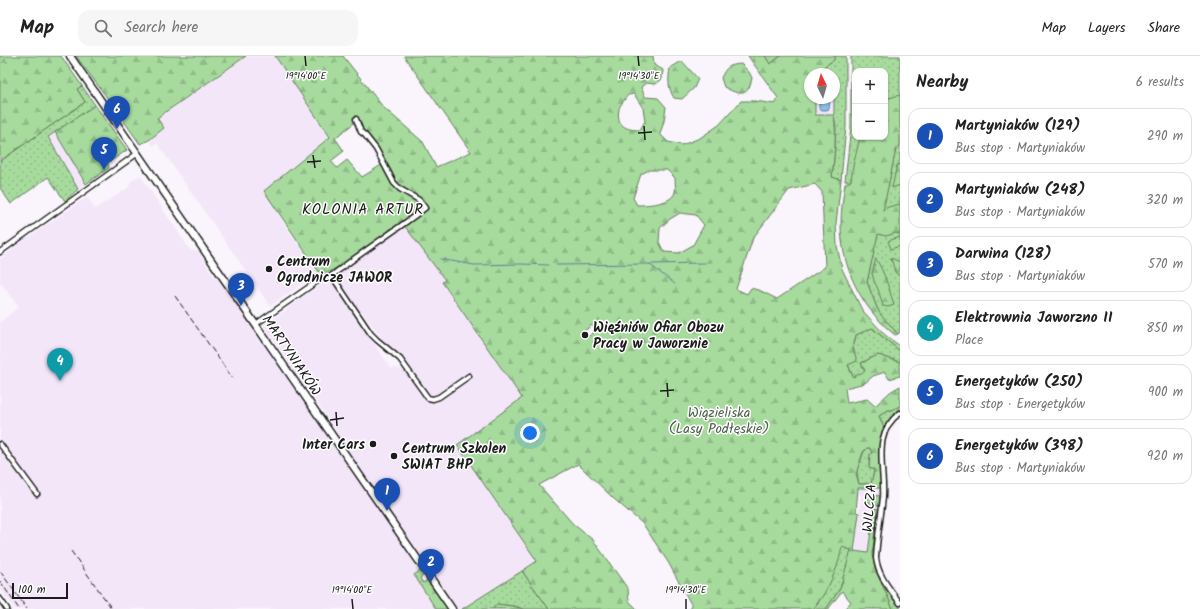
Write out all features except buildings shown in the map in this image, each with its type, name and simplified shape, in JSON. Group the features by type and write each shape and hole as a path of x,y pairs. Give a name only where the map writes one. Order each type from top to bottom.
{"main road":[{"name":"MARTYNIAKÓW","path":"70,56 452,609"}],"street":[{"path":"256,324 322,278 330,277 425,208 419,200 404,192 394,183 376,149 366,135 361,132 356,119"},
{"path":"0,252 138,153"},
{"path":"330,277 334,279 371,334 400,359 428,398 434,399 439,397 469,376"},
{"name":"WILCZA","path":"900,414 894,418 884,433 881,446 883,495 876,558 876,566 881,576 900,603"},
{"path":"0,444 37,494"},
{"path":"0,600 7,609"}],"shaded area":[{"path":"246,56 275,56 330,137 264,191 289,231 319,272 270,306 157,143 153,146 149,140 164,128 157,119"},
{"path":"815,104 834,104 834,115 815,115"},
{"path":"55,132 86,184 78,189 48,137"},
{"path":"140,175 191,251 198,251 213,275 220,280 406,547 421,570 414,576 436,609 15,609 0,589 0,322 19,307 0,282 0,259 87,197 95,209 128,188 131,181"},
{"path":"405,225 445,280 442,283 522,398 457,445 537,561 462,609 456,609 264,326 325,281 332,283 391,368 393,367 406,371 363,313 359,310 335,275"},
{"path":"858,487 881,488 878,509 873,509 868,553 854,551 861,497 861,495 857,495"}],"green space":[{"path":"0,56 61,56 82,86 77,89 85,102 0,161"},
{"path":"76,56 246,56 157,118 164,128 149,140 140,144"},
{"name":"Wiązieliska (Lasy Podłęskie)","path":"275,56 343,56 383,107 423,142 436,167 471,152 404,56 653,56 654,65 663,70 662,79 656,84 646,83 641,87 645,97 658,98 666,107 660,134 668,142 682,145 700,138 719,125 741,101 755,101 775,104 778,98 748,56 765,56 770,64 781,56 835,56 835,59 822,68 804,68 804,104 815,104 815,115 834,115 835,138 832,177 841,180 836,223 837,246 842,269 862,310 885,335 900,346 900,351 872,328 856,335 853,348 857,361 848,365 853,377 865,371 861,363 878,355 900,362 900,376 889,379 885,372 873,376 865,383 845,388 847,403 867,399 875,406 890,392 900,386 900,406 892,410 888,410 879,416 884,428 879,450 881,488 858,488 856,512 859,513 854,551 868,553 874,508 878,509 872,555 880,580 893,609 844,609 851,602 842,591 829,609 826,609 840,589 851,550 842,547 835,573 825,592 813,609 691,609 691,604 668,562 643,524 613,498 578,464 539,485 573,524 593,540 628,589 629,601 637,609 549,609 522,571 537,561 457,445 522,398 442,282 445,280 404,225 362,254 325,274 319,272 264,191 330,137","holes":["634,94 643,108 645,121 640,130 630,129 623,126 618,115 619,109 628,95","354,123 383,164 362,177 347,160 337,168 331,161 344,151 335,138","649,170 667,170 675,178 675,192 673,196 659,203 637,205 633,198 641,174","815,184 822,192 825,267 777,299 751,288 747,294 736,289 753,238 789,190","680,213 696,215 704,225 693,245 679,253 664,252 659,242 660,228","592,325 597,331 587,337 583,332","867,448 870,448 872,453 870,455 869,468 874,470 871,484 859,484 856,474 863,452"]},
{"path":"765,56 781,56 770,64"},
{"path":"835,56 846,56 846,126 841,180 832,177 836,128 834,104 840,104 840,68 822,68 835,59"},
{"path":"851,56 900,56 900,332 898,334 881,316 867,282 896,149 851,181 845,181 851,126"},
{"path":"682,61 698,79 694,88 682,99 674,98 669,80 670,68"},
{"path":"741,64 749,72 752,78 748,89 745,92 738,93 724,87 721,78 728,67"},
{"path":"82,86 95,105 48,137 78,189 65,201 48,177 11,204 0,188 0,161 85,102 77,89"},
{"path":"900,95 900,146 896,149 883,211 888,207 900,204 900,234 896,233 886,236 878,234 867,282 877,308 881,315 898,334 895,335 872,312 855,286 845,256 842,240 841,219 845,184 851,181 859,140 888,140 888,98"},
{"path":"95,105 127,150 108,163 109,168 86,184 55,132"},
{"path":"900,164 900,185 892,188 897,165"},
{"path":"900,237 900,246 891,249 888,241"},
{"path":"891,258 900,262 900,275 895,272"},
{"path":"876,259 884,275 894,305 888,307 883,306 872,273"},
{"path":"872,328 900,351 900,362 878,355 861,363 865,371 853,378 848,364 856,361 853,348 856,335"},
{"path":"900,406 900,411 894,415 884,428 879,416 888,410 892,410"},
{"path":"867,448 870,448 872,453 870,455 869,466 874,470 873,476 871,484 859,484 857,470"},
{"path":"869,495 880,496 879,506 870,505 867,498"},
{"path":"843,527 851,550 840,589 826,609 813,609 826,590 835,571"},
{"path":"421,570 424,575 420,578 423,583 427,580 448,609 436,609 414,575"},
{"path":"522,571 549,609 523,609 497,604 493,609 462,609"},
{"path":"880,580 900,607 900,609 893,609"},
{"path":"497,604 513,606 523,609 493,609"}],"water":[{"path":"819,104 829,104 829,109 820,110"}],"waterway":[{"path":"440,259 474,265 548,265"},
{"path":"650,264 705,263"},
{"path":"556,265 649,264 675,284"}],"railway":[{"path":"175,296 233,379"},
{"path":"71,551 112,609"},
{"path":"0,571 27,609"},
{"path":"0,581 19,609"}],"place":[{"name":"Energetyków (398)","path":"117,129"},
{"name":"Energetyków (250)","path":"104,170"},
{"name":"Centrum Ogrodnicze JAWOR","path":"269,269"},
{"name":"Darwina (128)","path":"241,306"},
{"name":"Więźniów Ofiar Obozu Pracy w Jaworznie","path":"585,335"},
{"name":"Elektrownia Jaworzno II","path":"60,381"},
{"name":"Inter Cars","path":"373,444"},
{"name":"Centrum Szkolen SWIAT BHP","path":"394,456"},
{"name":"Martyniaków (129)","path":"387,511"},
{"name":"Martyniaków (248)","path":"431,582"}],"district":[{"name":"KOLONIA ARTUR","path":"363,209"}]}
